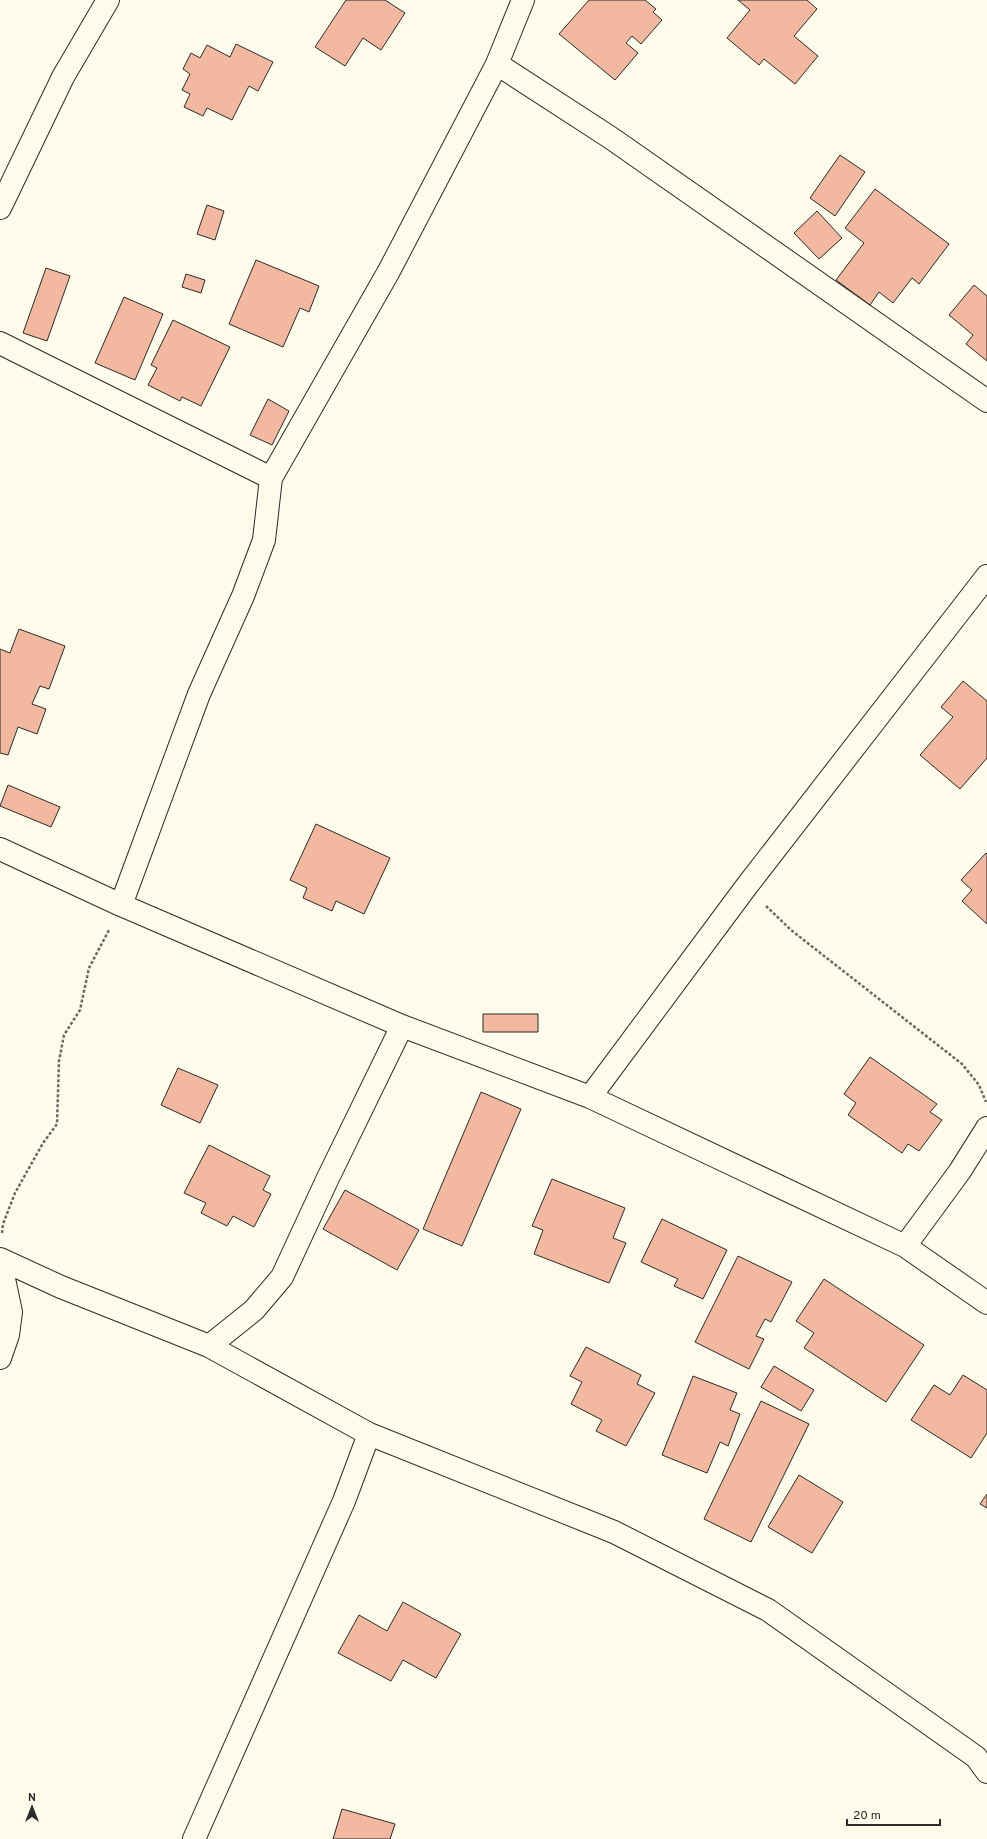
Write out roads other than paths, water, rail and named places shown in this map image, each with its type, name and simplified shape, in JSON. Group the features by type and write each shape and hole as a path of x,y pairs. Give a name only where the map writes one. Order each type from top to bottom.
{"street":[{"path":"0,208 63,77 108,0"},
{"path":"121,905 199,694 244,596 264,540 271,478 388,271 497,64 523,0"},
{"path":"497,64 611,138 987,401"},
{"path":"0,343 271,478"},
{"path":"590,1097 746,886 987,576"},
{"path":"0,849 121,905 402,1026 590,1097 905,1246 987,1303"},
{"path":"209,1346 254,1310 282,1277 327,1180 402,1026"},
{"path":"905,1246 960,1171 987,1128"},
{"path":"0,1260 61,1287 209,1346 369,1434 614,1532 768,1610 983,1758"},
{"path":"0,1260 11,1312 8,1335 0,1358"},
{"path":"194,1839 344,1501 369,1434"}]}
